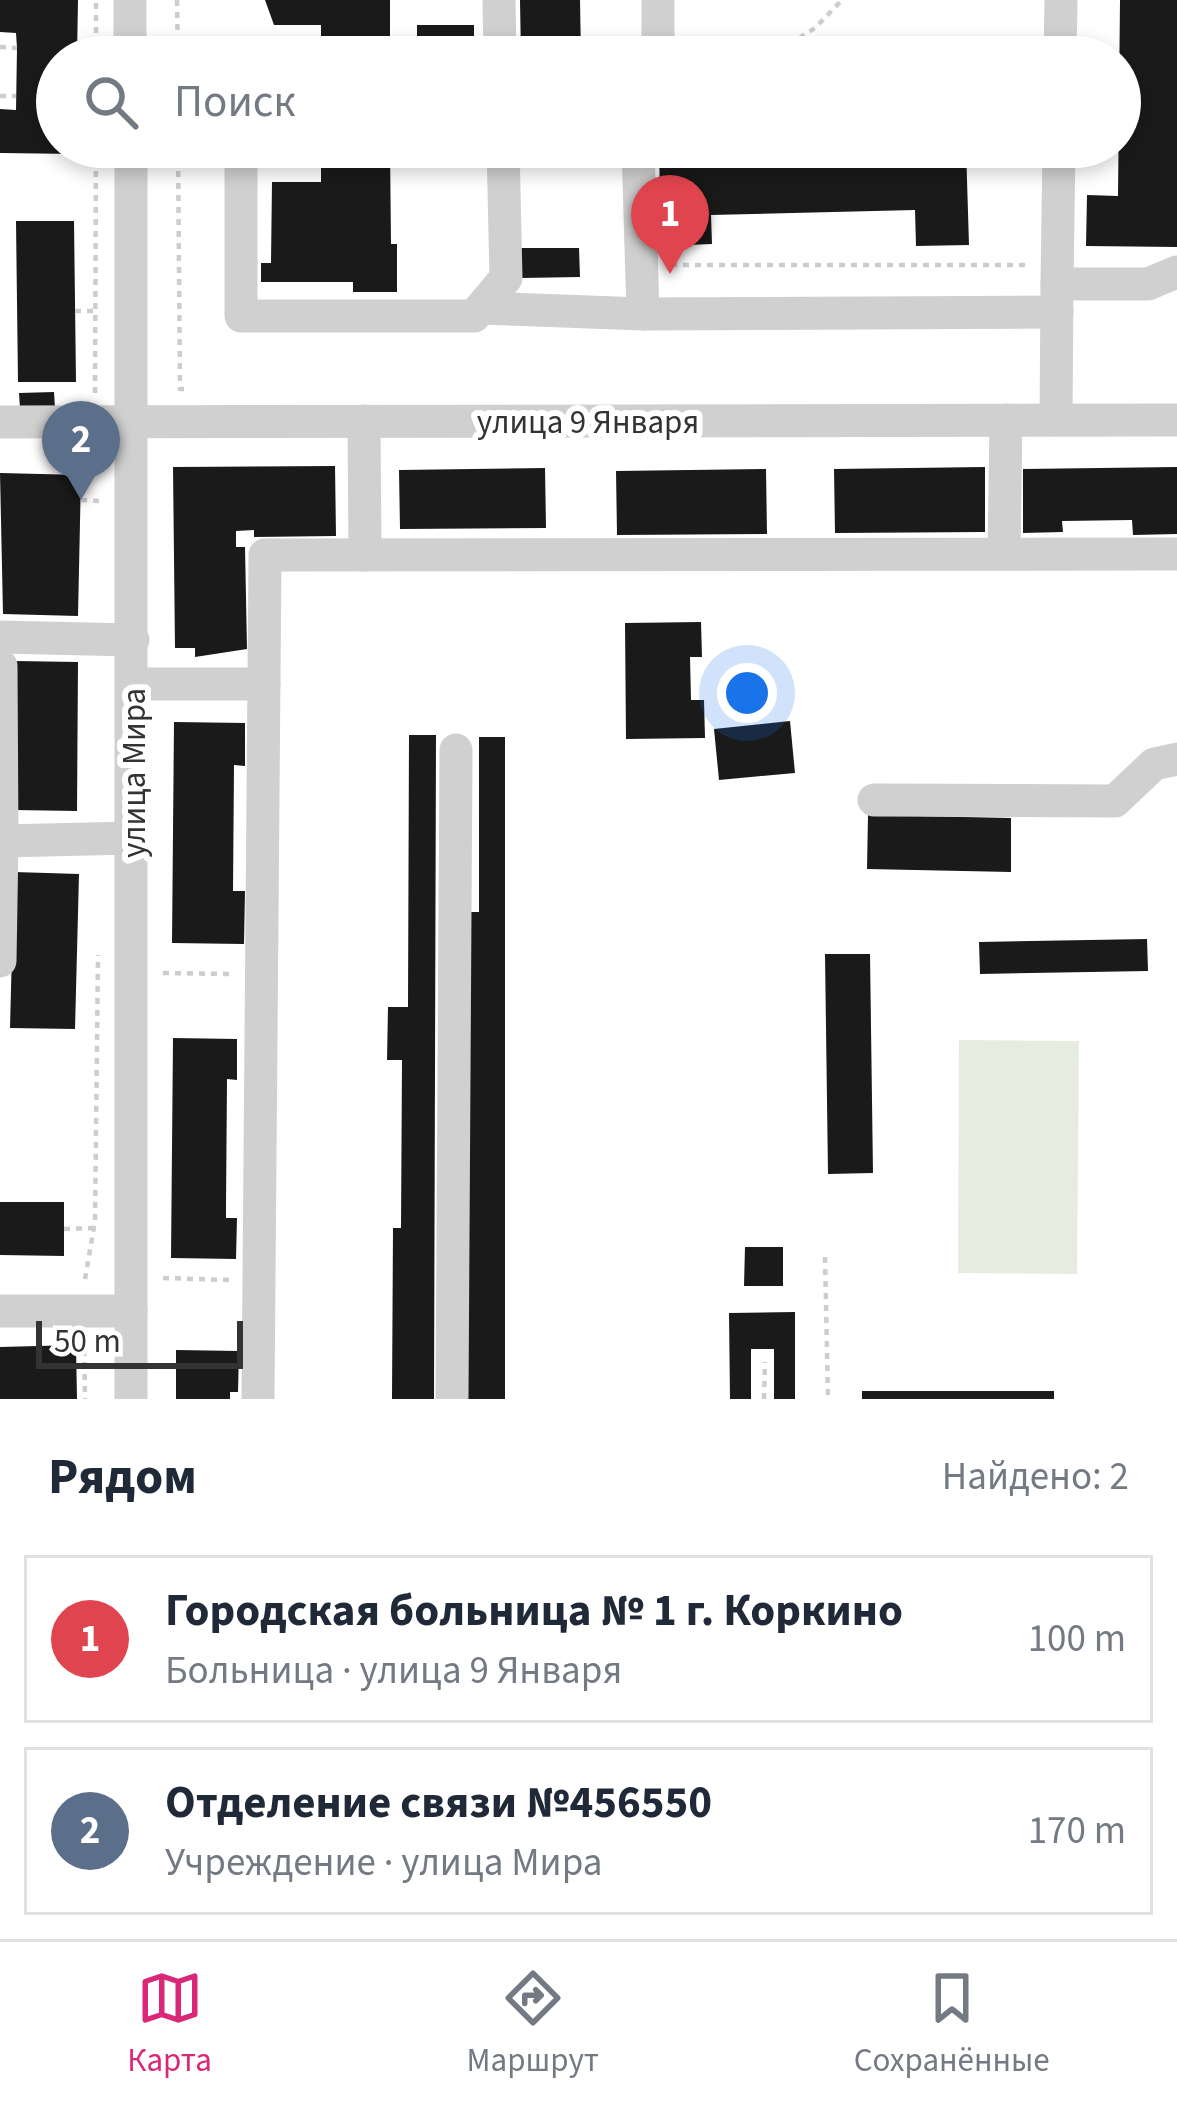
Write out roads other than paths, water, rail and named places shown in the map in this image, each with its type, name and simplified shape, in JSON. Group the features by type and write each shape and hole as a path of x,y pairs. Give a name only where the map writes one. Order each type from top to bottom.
{"street":[{"path":"130,0 130,36"},
{"path":"499,0 500,36"},
{"path":"658,0 658,36"},
{"path":"1060,36 1061,0"},
{"name":"улица Мира","path":"131,168 133,838 147,1305 131,1399"},
{"path":"241,168 241,316 474,316 506,278 503,168"},
{"path":"639,168 643,314"},
{"path":"1056,420 1059,168"},
{"path":"481,308 643,314 1148,284 1177,272"},
{"path":"1004,554 1006,420"},
{"name":"улица 9 Января","path":"0,422 1177,420"},
{"path":"364,422 365,555"},
{"path":"258,1399 266,555 1177,554"},
{"path":"0,637 133,640"},
{"path":"0,961 1,666"},
{"path":"134,684 264,685"},
{"path":"452,1399 456,750"},
{"path":"874,800 1115,801 1154,764 1177,759"},
{"path":"2,841 133,838"},
{"path":"0,1311 147,1305"}],"place":[{"name":"Городская больница № 1 г. Коркино","path":"670,274"},
{"name":"Отделение связи №456550","path":"81,500"}]}
